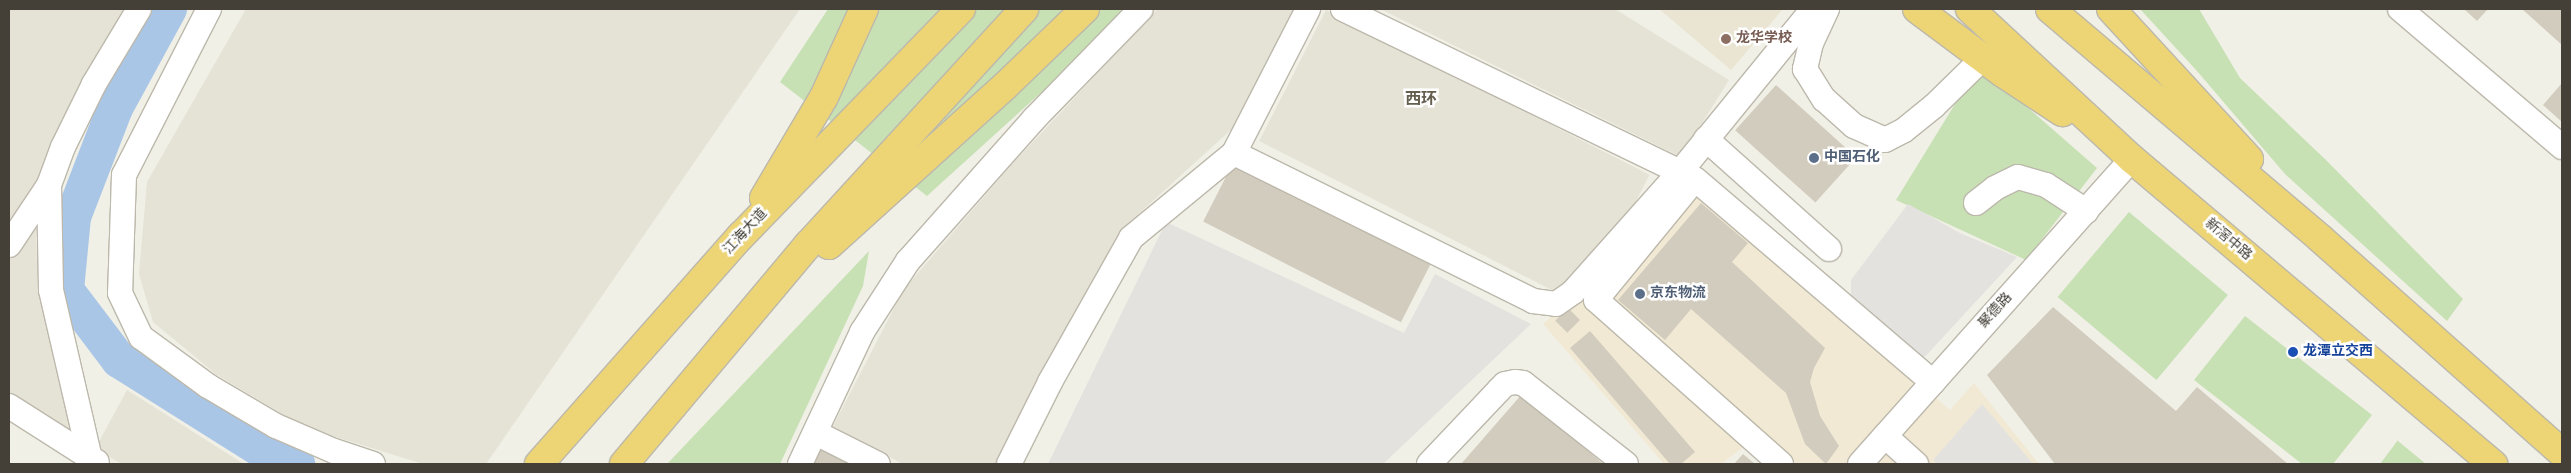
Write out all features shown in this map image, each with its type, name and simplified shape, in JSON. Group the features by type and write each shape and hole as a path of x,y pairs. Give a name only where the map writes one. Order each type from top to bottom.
{"highway":[{"path":"741,236 824,97 864,9"},
{"name":"江海大道","path":"539,464 741,236 961,9"},
{"path":"624,464 808,245 1024,9"},
{"path":"744,322 1005,86 1085,9"},
{"path":"1917,9 1983,58 2132,159"},
{"name":"新滘中路","path":"1970,9 2132,159 2492,464"},
{"path":"2050,9 2321,239 2562,453"},
{"path":"2103,9 2158,60"},
{"path":"2111,9 2321,239"}],"street":[{"path":"9,245 49,186 63,147 94,84 139,9"},
{"path":"209,9 124,175 120,293 141,337 208,386 276,426 361,462"},
{"path":"800,464 862,332 908,261 1034,118 1141,9"},
{"path":"1009,464 1050,382 1131,238 1234,153 1308,9"},
{"path":"1343,9 1680,172"},
{"path":"1234,153 1533,301 1556,304 1573,292 1680,172 1813,9"},
{"path":"1827,9 1811,44 1805,69 1824,99 1854,126 1885,140 1904,132 1934,106 1983,58"},
{"path":"2400,9 2562,148"},
{"path":"1706,139 1829,249"},
{"name":"聚德路","path":"1860,464 2132,159"},
{"path":"1976,203 1996,188 2018,177 2046,185 2086,211"},
{"path":"1781,464 1596,300 1695,179 1933,382"},
{"path":"49,186 51,290 95,462"},
{"path":"1429,464 1498,390 1505,384 1514,382 1523,383 1626,464"},
{"path":"9,406 95,462"},
{"path":"816,433 878,464"},
{"path":"1884,436 1916,464"}],"shaded area":[{"path":"9,9 133,9 36,193 37,280 78,440 9,393"},
{"path":"246,9 800,9 486,464 423,464 304,427 217,375 153,322 139,274 147,182"},
{"path":"1158,9 1298,9 1235,126 1121,230 999,464 903,464 832,428 904,289 1014,162"},
{"path":"1380,9 1615,9 1729,80 1681,157"},
{"name":"龙华学校","path":"1659,9 1783,9 1731,70"},
{"path":"1326,10 1649,175 1583,306 1259,141"},
{"path":"1698,191 1950,410 1974,383 2039,464 1788,464 1757,437 1721,464 1664,464 1543,324"},
{"path":"1908,204 1960,233 2017,257 1922,360 1851,304 1851,280"},
{"path":"1166,222 1404,333 1435,274 1531,324 1383,464 1048,464"},
{"path":"127,390 244,464 122,464 95,449"},
{"path":"1982,404 2033,464 1938,464 1933,460"}],"green space":[{"path":"828,9 1133,9 927,196 780,82"},
{"path":"2140,9 2199,9 2240,78 2327,161 2463,299 2447,321 2285,174 2197,71"},
{"path":"1979,65 2097,168 2026,260 1896,200"},
{"path":"2129,212 2228,295 2156,380 2058,297"},
{"path":"869,251 863,286 780,464 667,464"},
{"path":"2245,316 2372,415 2333,464 2302,464 2194,380"},
{"path":"2398,441 2426,464 2380,464"}],"building":[{"path":"2464,9 2488,9 2477,21"},
{"path":"2522,9 2562,9 2562,45"},
{"path":"2562,83 2562,122 2543,105"},
{"path":"1776,85 1856,157 1815,203 1735,130"},
{"path":"1234,161 1432,262 1401,322 1203,222"},
{"path":"1701,203 1748,243 1732,262 1825,348 1814,368 1810,382 1820,416 1839,446 1826,464 1805,444 1786,393 1691,309 1665,340 1618,300"},
{"path":"2053,307 2176,411 2197,387 2288,464 2055,464 1987,375"},
{"path":"1568,308 1580,320 1567,333 1555,321"},
{"path":"1590,331 1695,452 1681,464 1670,464 1570,348"},
{"path":"1522,394 1603,464 1461,464"},
{"path":"815,443 859,464 805,464"},
{"path":"1743,454 1755,464 1734,464"}],"waterway":[{"path":"169,9 115,108 73,217 66,290 119,360 268,454 297,464"}],"place":[{"name":"龙华学校","path":"1726,39"},
{"name":"中国石化","path":"1814,158"},
{"name":"京东物流","path":"1640,294"},
{"name":"龙潭立交西","path":"2293,352"}],"district":[{"name":"西环","path":"1421,100"}]}
